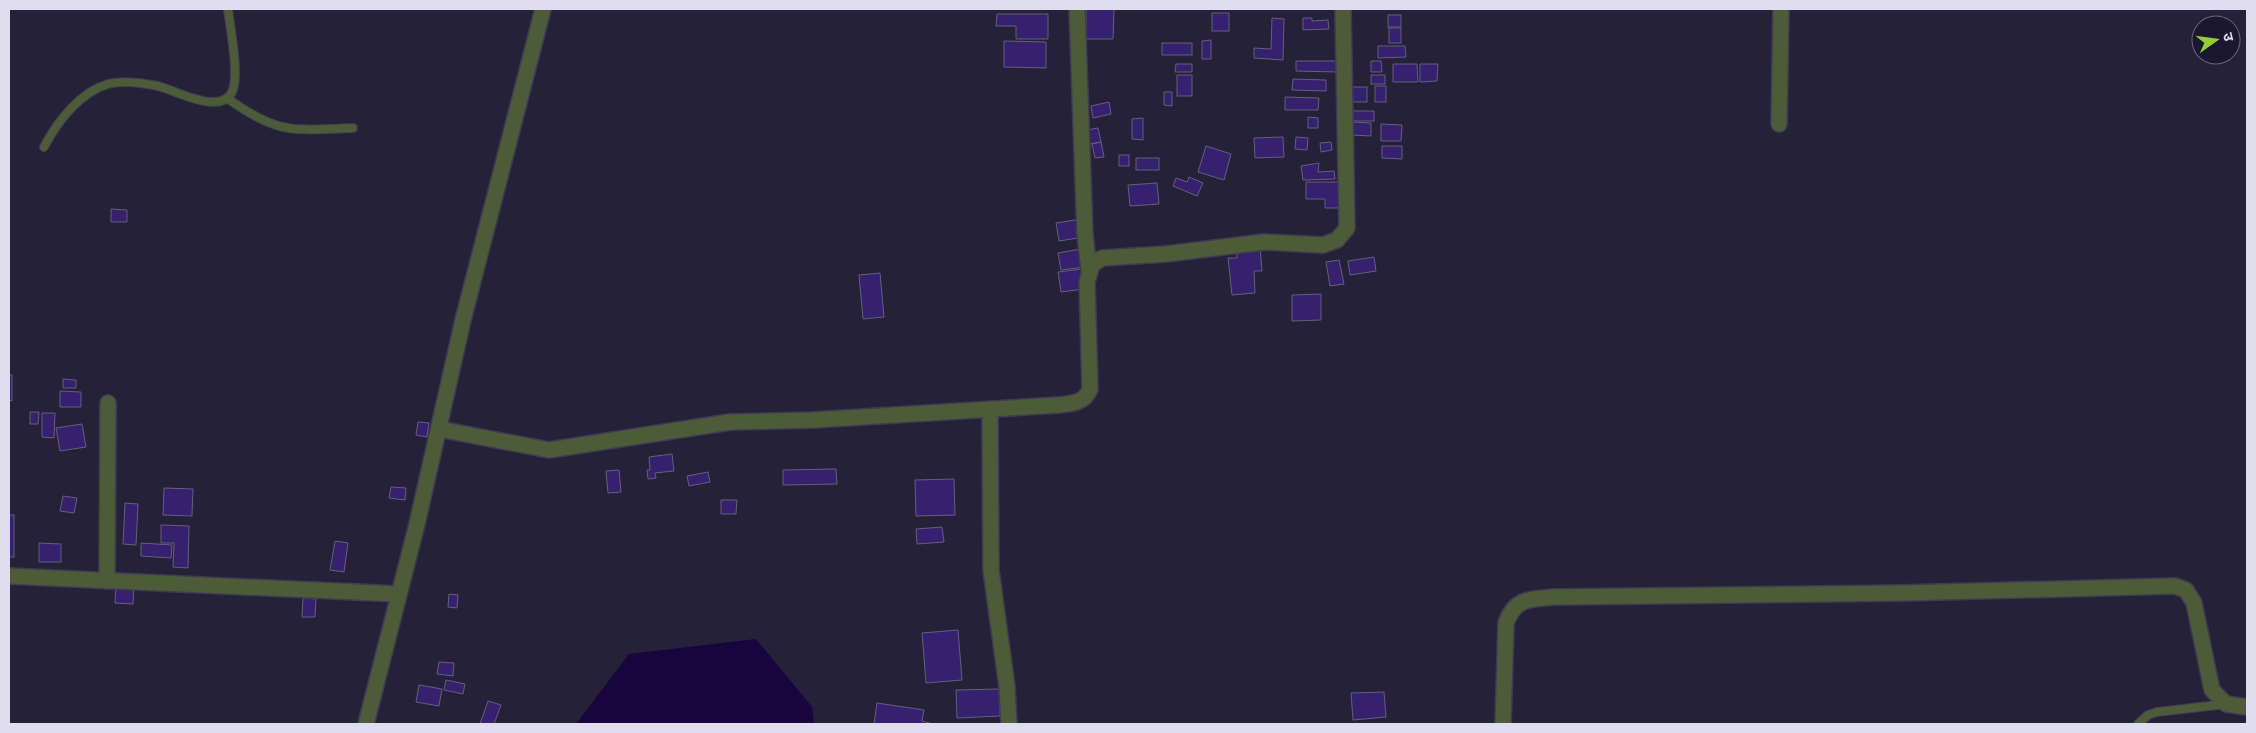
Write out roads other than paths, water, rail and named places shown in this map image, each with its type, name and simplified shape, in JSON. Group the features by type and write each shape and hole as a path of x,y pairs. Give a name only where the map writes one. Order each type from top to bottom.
{"street":[{"path":"366,724 464,320 543,9"},
{"path":"439,429 549,450 730,422 990,410 1072,404 1080,401 1088,394 1087,282 1089,270 1084,235 1077,9"},
{"path":"1089,270 1096,261 1115,256 1166,254 1256,243 1323,244 1337,240 1346,228 1343,9"},
{"path":"1778,124 1780,9"},
{"path":"107,581 108,402"},
{"path":"990,410 991,570 1007,686 1009,724"},
{"path":"9,576 399,594"},
{"path":"1503,724 1506,623 1515,606 1524,601 1553,597 1902,593 2174,586 2186,590 2194,602 2212,690 2226,704 2247,707"}],"lane":[{"path":"44,147 62,119 82,100 109,84 133,83 158,86 210,102 227,98 232,92 234,69 228,9"},
{"path":"227,98 251,115 282,128 353,128"},
{"path":"2138,724 2148,715 2157,712 2226,704"}]}
